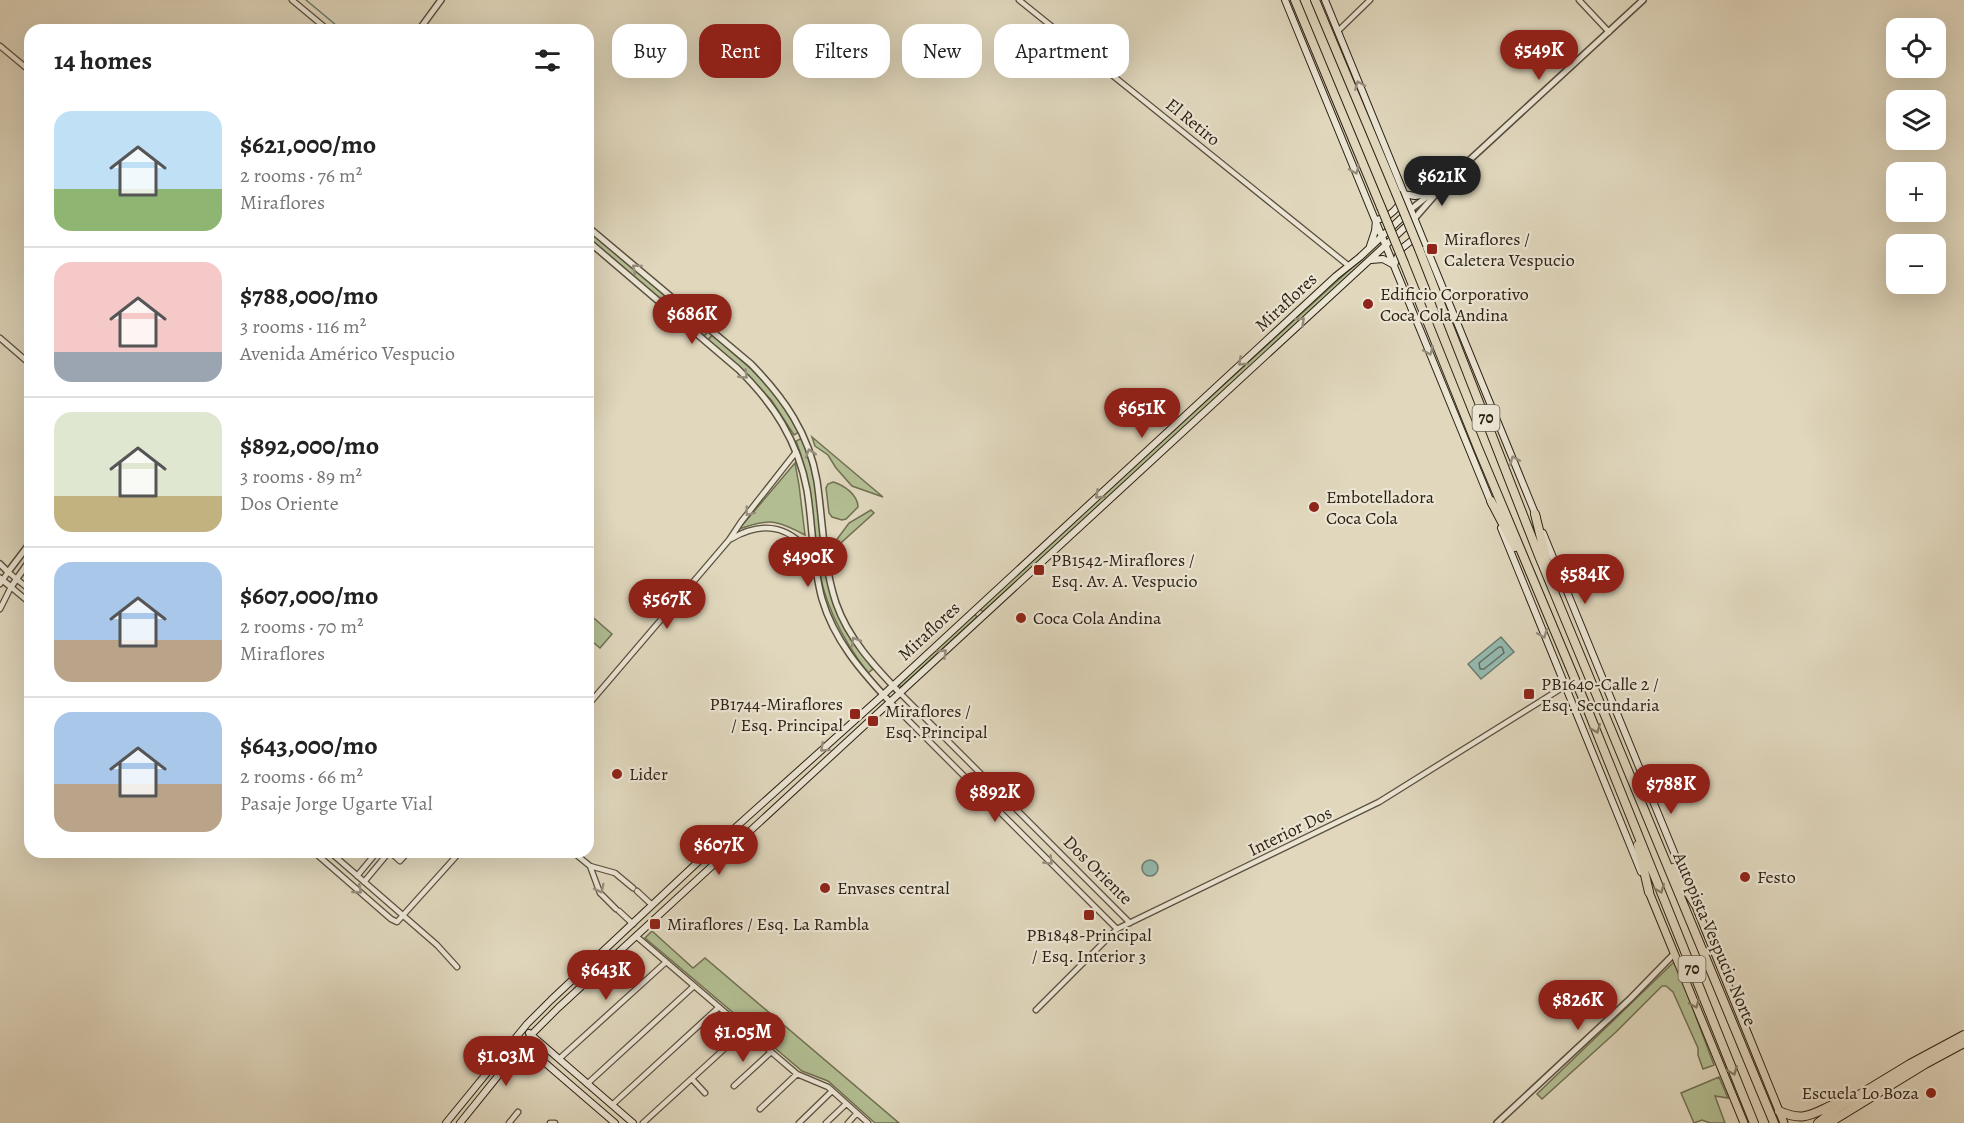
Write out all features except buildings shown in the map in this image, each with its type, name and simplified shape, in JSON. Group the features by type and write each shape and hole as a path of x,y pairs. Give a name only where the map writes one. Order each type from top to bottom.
{"highway":[{"name":"Autopista Vespucio Norte","path":"1295,0 1381,207 1399,264 1541,595 1754,1123"},
{"name":"Autopista Vespucio Norte","path":"1316,0 1399,193 1552,588 1774,1123"},
{"path":"1491,501 1541,595"},
{"path":"1535,514 1552,588"},
{"path":"1631,816 1649,892"},
{"path":"1657,842 1695,904"},
{"path":"1942,1050 1964,1029"},
{"path":"1829,1123 1964,1035"},
{"path":"1818,1123 1849,1101 1942,1050 1964,1043"},
{"path":"1942,1050 1964,1048"},
{"path":"1779,1111 1789,1116 1803,1118 1814,1116 1838,1103 1849,1101"}],"main road":[{"path":"1285,0 1386,246 1399,264 1565,686 1744,1123"},
{"path":"1325,0 1399,193 1410,210 1422,237 1784,1123"},
{"path":"1376,220 1389,216 1398,207 1399,193"},
{"path":"1399,193 1415,196 1429,194"},
{"name":"Miraflores","path":"446,1123 550,1000 753,811 883,695 1410,210"},
{"name":"Miraflores","path":"460,1123 531,1035 558,1008 1414,219"},
{"path":"1368,250 1375,231 1376,220"},
{"path":"1399,264 1401,249 1412,239 1422,237"},
{"path":"1371,260 1383,259 1399,264"},
{"path":"975,609 979,614 984,615"},
{"path":"753,811 761,821"},
{"path":"550,1000 558,1008"},
{"path":"524,1029 633,1123"},
{"path":"516,1039 615,1123"}],"street":[{"path":"292,0 321,24"},
{"path":"423,24 441,0"},
{"name":"El Retiro","path":"1019,0 1349,266"},
{"path":"1338,31 1370,0"},
{"path":"1579,0 1609,32"},
{"name":"Miraflores","path":"1410,210 1449,179 1643,0"},
{"path":"0,46 24,66"},
{"name":"Miraflores","path":"1414,219 1442,190 1449,179"},
{"name":"Dos Oriente","path":"594,231 770,383 798,423 807,445 814,470 829,577 846,626 861,651 892,686 1130,923"},
{"name":"Dos Oriente","path":"594,246 759,388 774,409 796,452 807,489 814,559 823,601 846,651 883,695 1117,929"},
{"path":"705,340 712,332"},
{"path":"0,338 24,359"},
{"path":"594,698 729,540 796,452"},
{"path":"729,540 754,530 775,528 798,540 814,559"},
{"path":"24,551 1,581 24,598"},
{"path":"0,564 24,585"},
{"path":"0,609 24,569"},
{"path":"869,680 879,671"},
{"name":"Interior Dos","path":"1036,1010 1117,929 1379,802 1565,686"},
{"path":"321,858 394,921 399,922 455,858"},
{"path":"337,858 437,945 457,968"},
{"path":"357,876 372,858"},
{"path":"364,882 384,858"},
{"path":"580,858 590,866 615,873 652,905"},
{"path":"590,866 600,893 633,924"},
{"path":"636,936 797,1074 823,1084 868,1123"},
{"path":"1497,1123 1630,999 1674,954"},
{"path":"559,1059 666,962"},
{"path":"587,1084 694,986"},
{"path":"612,1105 719,1007"},
{"path":"643,1123 745,1029"},
{"path":"734,1086 771,1052"},
{"path":"760,1108 797,1074"},
{"path":"692,1079 705,1093"},
{"path":"799,1123 832,1091"},
{"path":"826,1123 846,1104"},
{"path":"509,1123 518,1112"},
{"path":"848,1123 857,1113"}],"green space":[{"path":"594,235 708,332 704,336 594,243"},
{"path":"1381,241 1383,246 983,612 979,608"},
{"path":"712,335 751,369 777,396 799,432 794,435 772,401 747,374 708,340"},
{"path":"812,437 883,497 852,486 828,455 815,446"},
{"path":"802,438 815,481 827,581 845,629 873,669 868,673 850,648 824,592 809,487 796,441"},
{"path":"795,463 805,535 773,522 758,523 739,529"},
{"path":"833,482 842,485 856,498 858,507 846,519 832,517 829,513 826,488"},
{"path":"871,510 874,513 833,550 832,546 849,523"},
{"path":"974,613 977,617 901,687 898,683"},
{"path":"594,618 612,634 600,648 594,643"},
{"path":"652,931 693,968 705,958 899,1123 875,1123 828,1081 802,1071 645,938"},
{"path":"1675,961 1714,1065 1703,1069 1698,1048 1673,992 1666,986 1662,986 1616,1032 1542,1099 1537,1094"},
{"path":"1719,1077 1728,1098 1715,1096 1725,1123 1710,1123 1702,1120 1694,1123 1681,1093"}],"water":[{"path":"1501,637 1514,652 1481,679 1468,664"},
{"path":"1147,860 1153,860 1158,868 1156,874 1147,876 1142,871 1142,865"}],"waterway":[{"path":"306,0 335,24"}],"place":[{"name":"Miraflores / Caletera Vespucio","path":"1432,249"},
{"name":"Edificio Corporativo Coca Cola Andina","path":"1368,304"},
{"name":"Embotelladora Coca Cola","path":"1314,507"},
{"name":"PB1542-Miraflores / Esq. Av. A. Vespucio","path":"1039,570"},
{"name":"Coca Cola Andina","path":"1021,618"},
{"name":"PB1640-Calle 2 / Esq. Secundaria","path":"1529,694"},
{"name":"PB1744-Miraflores / Esq. Principal","path":"855,714"},
{"name":"Miraflores / Esq. Principal","path":"873,721"},
{"name":"Lider","path":"617,774"},
{"name":"Festo","path":"1745,877"},
{"name":"Envases central","path":"825,888"},
{"name":"PB1848-Principal / Esq. Interior 3","path":"1089,915"},
{"name":"Miraflores / Esq. La Rambla","path":"655,924"},
{"name":"Escuela Lo Boza","path":"1931,1093"}]}
